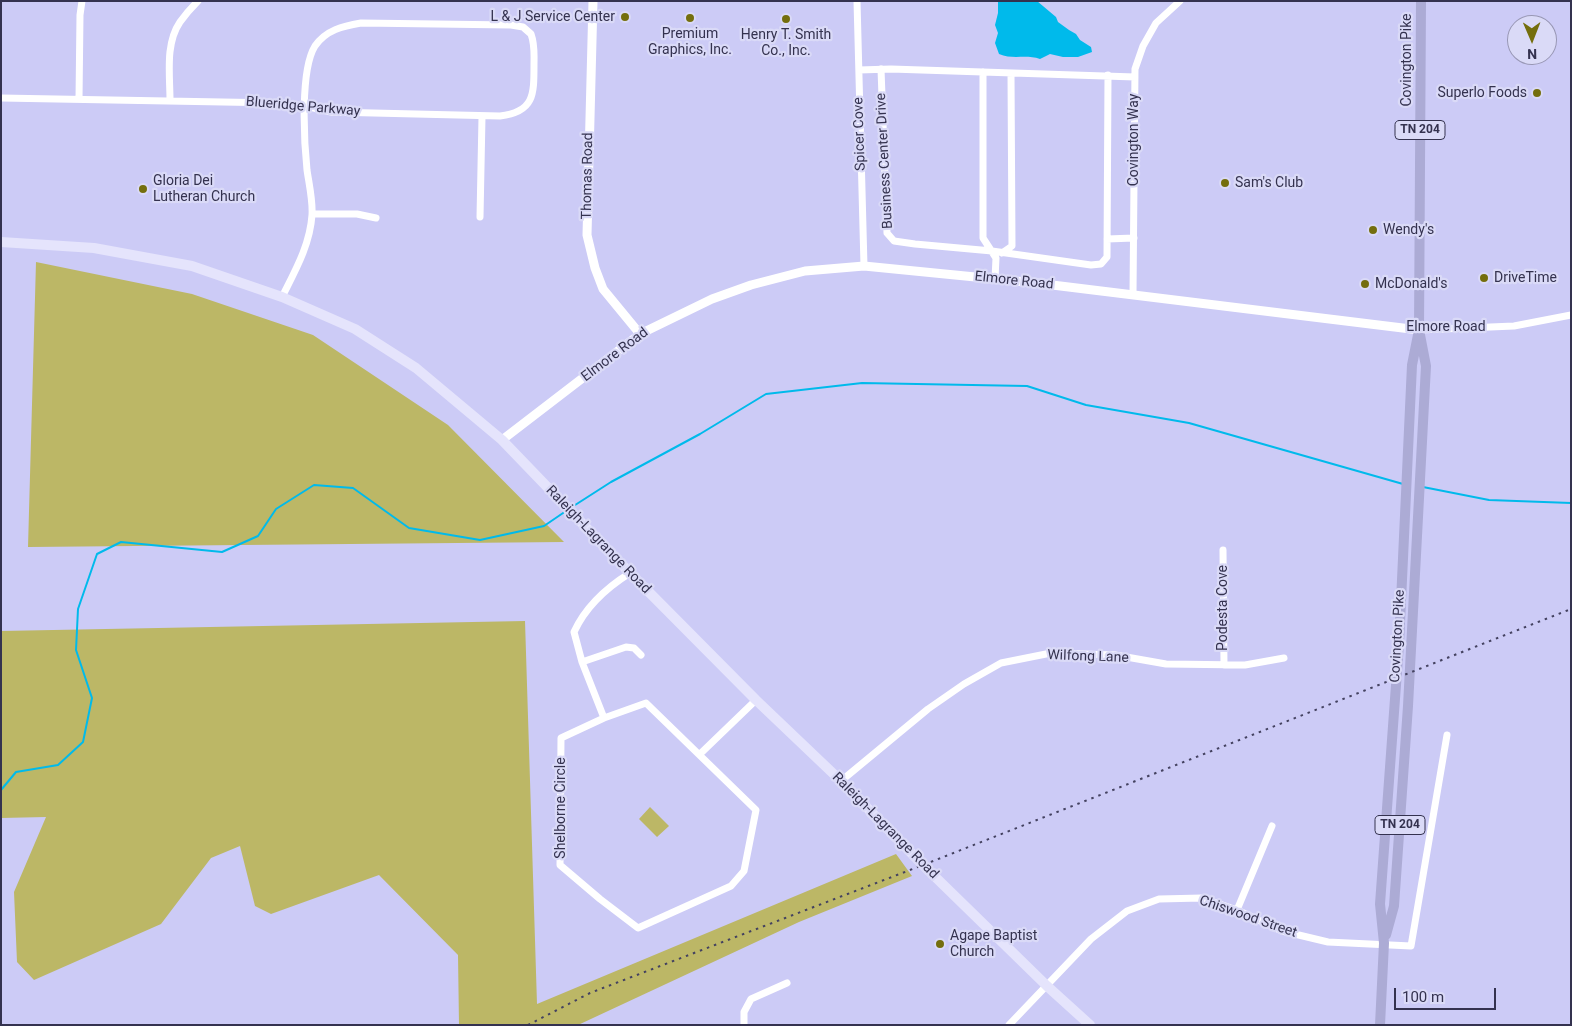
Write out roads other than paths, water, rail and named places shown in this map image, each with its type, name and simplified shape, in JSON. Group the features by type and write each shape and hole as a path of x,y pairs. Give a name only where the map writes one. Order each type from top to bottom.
{"main road":[{"name":"Covington Pike","path":"1380,1025 1384,943 1380,904 1399,644 1412,365 1419,330 1421,1"},
{"name":"Raleigh-Lagrange Road","path":"1,242 94,248 185,265 282,297 355,329 416,368 502,440 756,700 841,781 923,865 1047,986 1090,1025"},
{"name":"Covington Pike","path":"1384,943 1394,906 1412,644 1426,366 1419,330"}],"street":[{"path":"79,99 82,1"},
{"path":"170,100 172,40 179,23 198,1"},
{"name":"Thomas Road","path":"593,1 587,236 595,268 604,289 640,334"},
{"name":"Spicer Cove","path":"857,1 864,266"},
{"name":"Covington Way","path":"1133,294 1135,69 1143,46 1156,23 1180,1"},
{"name":"Blueridge Parkway","path":"1,98 244,101 305,106 331,112 482,116 513,115 523,110 529,103 534,90 535,53 531,34 522,27 511,25 361,23 340,26 324,36 315,46 310,56 306,80 305,106"},
{"path":"859,70 1135,77"},
{"name":"Business Center Drive","path":"881,70 887,233 894,241 1091,265 1101,264 1107,257 1107,239"},
{"path":"983,72 984,238 997,254 995,279"},
{"path":"997,254 1012,246 1011,74"},
{"path":"1108,75 1107,239 1134,238"},
{"path":"282,297 301,260 309,236 312,214 306,162 305,106"},
{"path":"480,217 482,116"},
{"path":"312,214 357,214 376,218"},
{"name":"Elmore Road","path":"502,440 640,334 712,298 751,285 806,272 864,266 1133,294 1419,330 1514,326 1571,315"},
{"name":"Podesta Cove","path":"1223,550 1224,665"},
{"path":"604,718 582,662 574,632 589,606 605,590 630,573"},
{"path":"582,662 626,647 634,648 640,656"},
{"name":"Wilfong Lane","path":"841,781 928,709 964,684 1001,663 1051,652 1115,655 1166,664 1245,665 1284,658"},
{"path":"700,754 756,700"},
{"name":"Shelborne Circle","path":"646,703 756,810 744,871 731,886 638,928 560,864 561,738 604,718 646,703"},
{"name":"Chiswood Street","path":"1009,1025 1091,939 1127,911 1159,899 1202,898 1237,910 1282,930 1328,942 1384,943 1411,946 1447,735"},
{"path":"1237,910 1272,826"},
{"path":"744,1025 744,1012 750,999 787,984"}],"water":[{"path":"998,1 1037,1 1056,17 1058,22 1091,47 1092,52 1078,57 1063,57 1050,54 1040,59 1009,57 999,54 995,43 998,33 995,25"}],"waterway":[{"path":"572,507 611,482 700,434 766,394 862,383 1027,386 1086,405 1189,423 1403,484"},
{"path":"1,790 16,772 58,765 83,742 92,698 76,650 78,609 97,554 121,542 222,552 258,536 276,509 314,485 353,488 409,528 480,540 544,526 566,511"},
{"path":"1423,487 1489,500 1571,503"}],"railway":[{"path":"528,1025 590,993 923,865 1571,609"}],"place":[{"name":"L & J Service Center","path":"625,17"},
{"name":"Premium Graphics, Inc.","path":"690,18"},
{"name":"Henry T. Smith Co., Inc.","path":"786,19"},
{"name":"Superlo Foods","path":"1537,93"},
{"name":"Sam's Club","path":"1225,183"},
{"name":"Gloria Dei Lutheran Church","path":"143,189"},
{"name":"Wendy's","path":"1373,230"},
{"name":"DriveTime","path":"1484,278"},
{"name":"McDonald's","path":"1365,284"},
{"name":"Agape Baptist Church","path":"940,944"}]}
